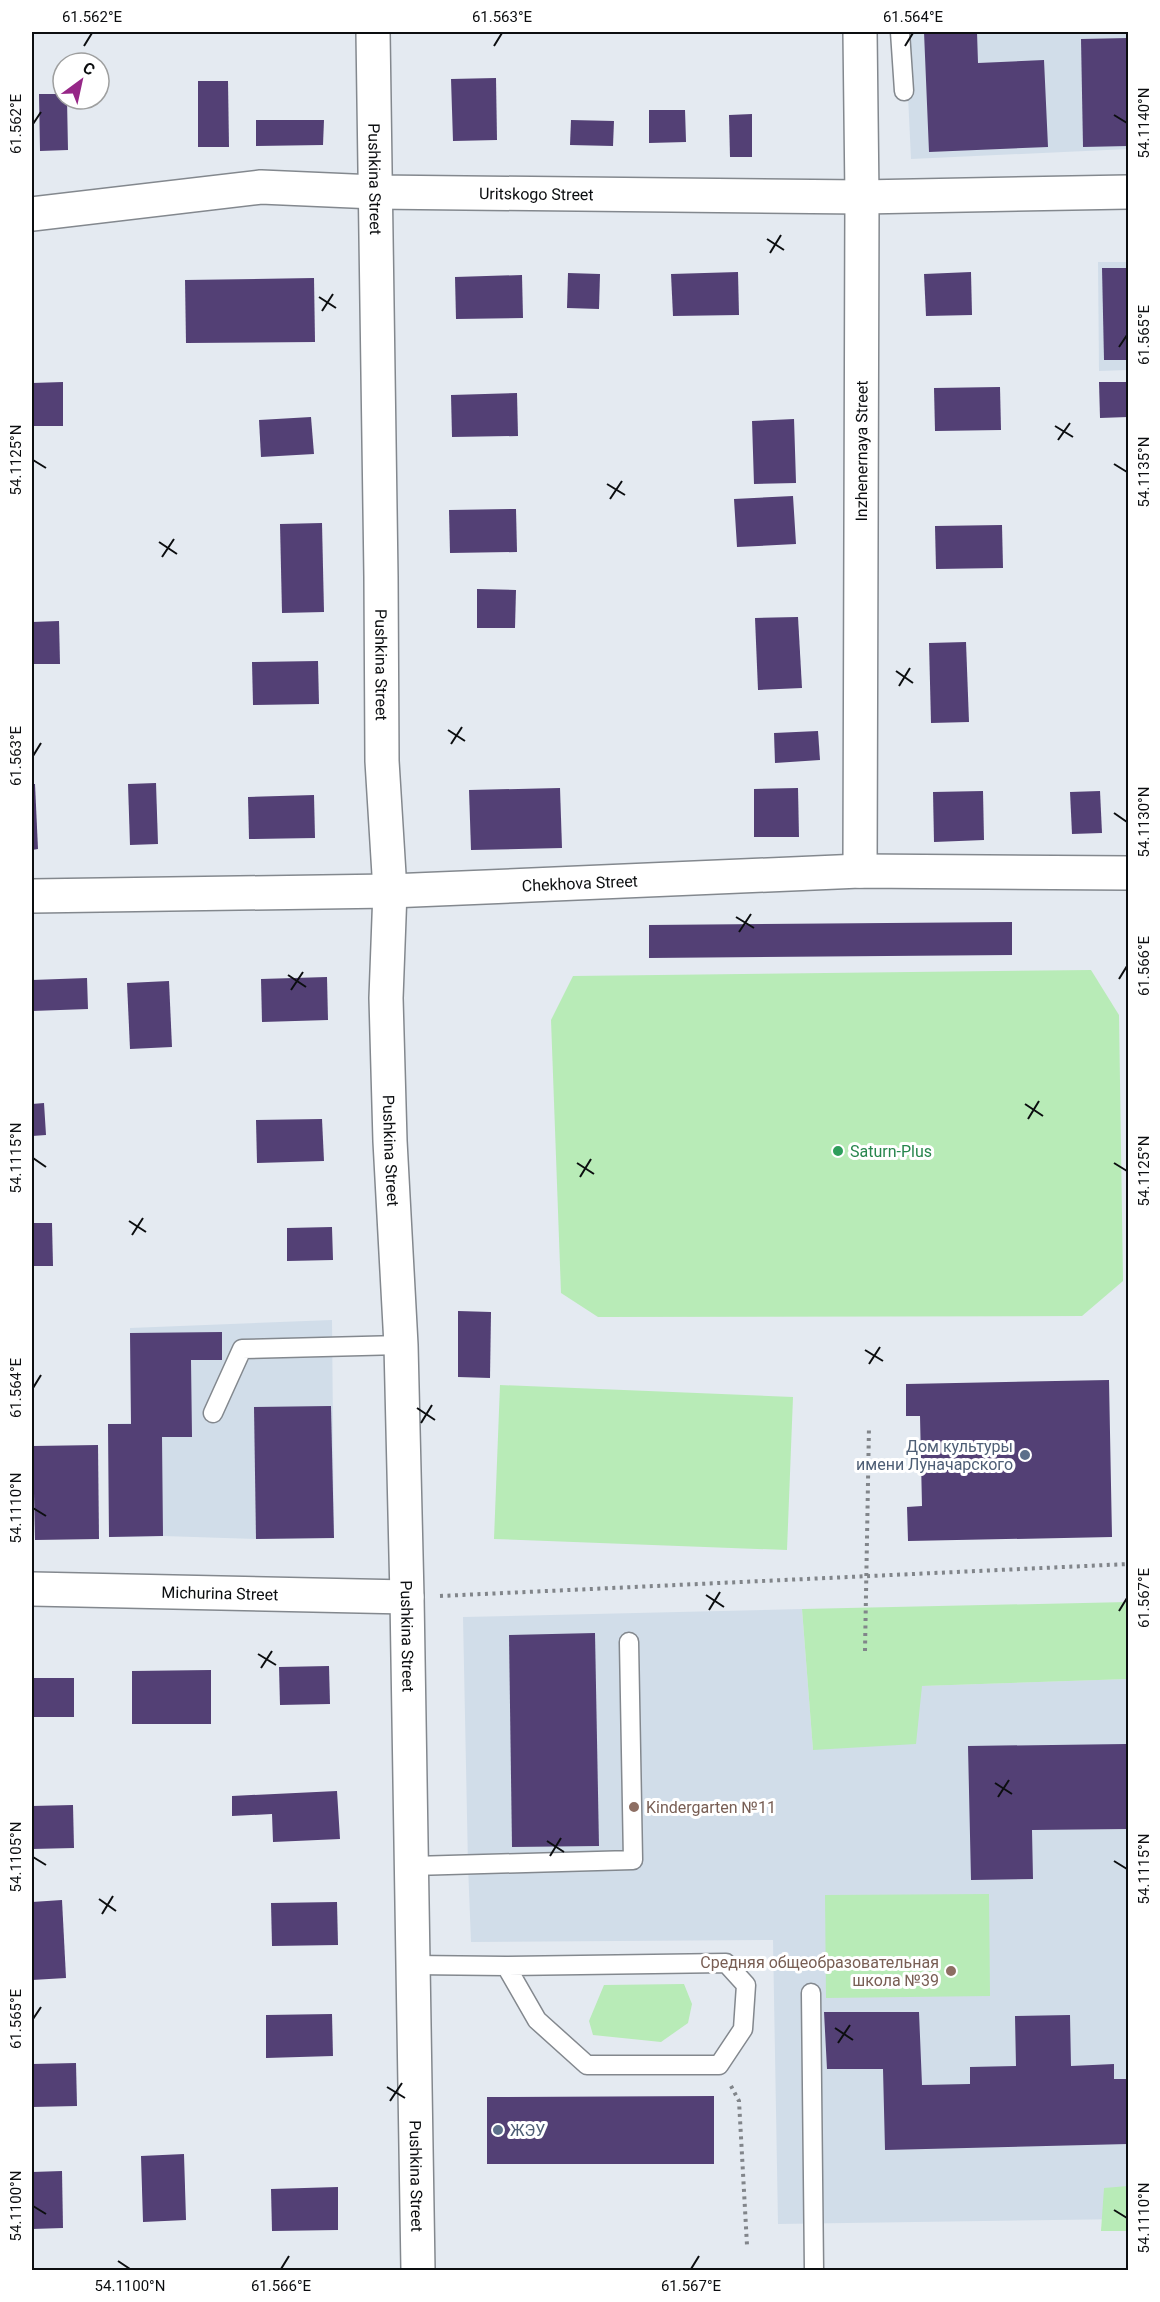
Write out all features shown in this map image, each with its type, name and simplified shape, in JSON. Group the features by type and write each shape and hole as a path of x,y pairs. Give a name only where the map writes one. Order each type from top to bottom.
{"street":[{"name":"Pushkina Street","path":"373,32 382,761 390,891 386,998 400,1345 407,1597 418,2271"},
{"name":"Inzhenernaya Street","path":"860,32 862,196 860,871"},
{"name":"Uritskogo Street","path":"32,214 261,187 375,192 862,196 1128,192"},
{"name":"Chekhova Street","path":"32,896 390,891 860,871 1128,873"},
{"name":"Michurina Street","path":"32,1590 407,1597"}],"lane":[{"path":"900,32 904,91"},
{"path":"213,1413 242,1349 400,1345"},
{"path":"412,1866 633,1860 629,1642"},
{"path":"413,1965 726,1963 746,1985 743,2029 719,2064 587,2066 537,2020 506,1966"},
{"path":"811,1993 814,2271"}],"path":[{"path":"865,1651 869,1426"},
{"path":"407,1597 1128,1564"},
{"path":"719,2064 739,2102 747,2245"}],"shaded area":[{"path":"905,32 1128,32 1128,149 911,159"},
{"path":"1098,262 1128,262 1128,370 1099,371"},
{"path":"332,1320 334,1538 109,1537 108,1424 131,1423 130,1328"},
{"name":"Средняя общеобразовательная школа №39","path":"802,1609 813,1750 921,1686 1128,1679 1128,2219 778,2224 773,1940 471,1942 463,1617"}],"green space":[{"name":"Saturn-Plus","path":"1091,970 1119,1015 1123,1281 1082,1316 598,1317 561,1293 551,1020 573,976"},
{"path":"500,1385 793,1397 787,1550 494,1539"},
{"path":"1128,1602 1128,1679 922,1686 916,1744 813,1750 802,1609"},
{"path":"989,1894 990,1996 826,1998 825,1895"},
{"path":"684,1984 692,2004 688,2023 661,2042 593,2035 589,2021 604,1985"},
{"path":"1128,2186 1128,2231 1101,2231 1104,2188"}],"building":[{"path":"924,32 977,32 978,63 1044,60 1048,147 929,152"},
{"path":"1128,38 1128,146 1083,147 1081,39"},
{"path":"496,78 497,140 453,141 451,79"},
{"path":"198,81 228,81 229,147 198,147"},
{"path":"39,94 51,94 51,111 67,111 68,150 40,151"},
{"path":"649,110 685,110 686,142 649,143"},
{"path":"752,114 752,157 730,157 729,115"},
{"path":"256,120 324,120 323,145 256,146"},
{"path":"571,120 614,121 613,146 570,145"},
{"path":"1102,268 1128,268 1128,360 1104,360"},
{"path":"738,272 739,315 673,316 671,274"},
{"path":"971,272 972,315 926,316 924,274"},
{"path":"568,273 600,274 599,309 567,308"},
{"path":"522,275 523,318 456,319 455,277"},
{"path":"314,278 315,342 186,343 185,280"},
{"path":"63,382 63,426 32,426 32,383"},
{"path":"1099,382 1128,382 1128,417 1100,418"},
{"path":"1000,387 1001,430 935,431 934,388"},
{"path":"517,393 518,436 452,437 451,395"},
{"path":"311,417 314,454 261,457 259,420"},
{"path":"794,419 796,483 754,484 752,421"},
{"path":"793,496 796,544 737,547 734,499"},
{"path":"516,509 517,552 450,553 449,510"},
{"path":"322,523 324,612 282,613 280,524"},
{"path":"1002,525 1003,568 936,569 935,526"},
{"path":"477,589 516,590 515,628 477,628"},
{"path":"798,617 802,688 758,690 755,618"},
{"path":"59,621 60,664 32,664 32,622"},
{"path":"966,642 969,722 931,723 929,643"},
{"path":"318,661 319,704 253,705 252,662"},
{"path":"818,731 820,760 775,763 774,733"},
{"path":"156,783 158,844 130,845 128,784"},
{"path":"32,784 35,784 38,849 32,850"},
{"path":"560,788 562,848 471,850 469,790"},
{"path":"798,788 799,837 754,837 754,789"},
{"path":"983,791 984,840 934,842 933,792"},
{"path":"1100,791 1102,833 1072,834 1070,792"},
{"path":"314,795 315,838 249,839 248,797"},
{"path":"1012,922 1012,955 649,958 649,925"},
{"path":"327,977 328,1020 262,1022 261,979"},
{"path":"87,978 88,1009 32,1011 32,980"},
{"path":"169,981 172,1047 130,1049 127,983"},
{"path":"44,1103 46,1135 32,1136 32,1104"},
{"path":"322,1119 324,1161 257,1163 256,1120"},
{"path":"32,1223 52,1223 53,1266 32,1266"},
{"path":"332,1227 333,1260 287,1261 287,1228"},
{"path":"458,1311 491,1312 490,1378 458,1377"},
{"path":"222,1332 222,1360 191,1360 192,1437 162,1437 163,1536 109,1537 108,1424 131,1424 130,1333"},
{"path":"1109,1380 1112,1537 908,1541 907,1507 922,1506 920,1416 906,1416 906,1384"},
{"path":"331,1406 334,1538 256,1539 254,1407"},
{"path":"98,1445 99,1539 35,1540 33,1446"},
{"path":"595,1633 599,1846 512,1847 509,1635"},
{"path":"329,1666 330,1704 280,1705 279,1667"},
{"path":"211,1670 211,1724 132,1724 132,1671"},
{"path":"32,1678 74,1678 74,1717 32,1717"},
{"path":"1126,1744 1127,1829 1032,1830 1033,1879 971,1880 968,1746"},
{"path":"337,1791 340,1839 273,1842 272,1814 232,1816 232,1796"},
{"path":"73,1805 74,1848 32,1849 32,1806"},
{"path":"62,1900 66,1978 32,1980 32,1902"},
{"path":"337,1902 338,1945 272,1946 271,1903"},
{"path":"824,2012 919,2012 922,2085 970,2084 970,2067 1016,2066 1015,2016 1070,2015 1071,2066 1114,2064 1114,2079 1128,2079 1128,2144 885,2150 883,2069 827,2069"},
{"path":"332,2014 333,2056 266,2058 266,2015"},
{"path":"76,2063 77,2106 32,2107 32,2064"},
{"path":"714,2096 714,2164 487,2164 487,2097"},
{"path":"184,2154 186,2220 143,2222 141,2156"},
{"path":"62,2171 63,2228 32,2229 32,2172"},
{"path":"338,2187 338,2230 272,2231 271,2189"}],"place":[{"name":"Saturn-Plus","path":"838,1151"},
{"name":"Дом культуры имени Луначарского","path":"1025,1455"},
{"name":"Kindergarten №11","path":"634,1807"},
{"name":"Средняя общеобразовательная школа №39","path":"951,1971"},
{"name":"ЖЭУ","path":"498,2130"}]}
